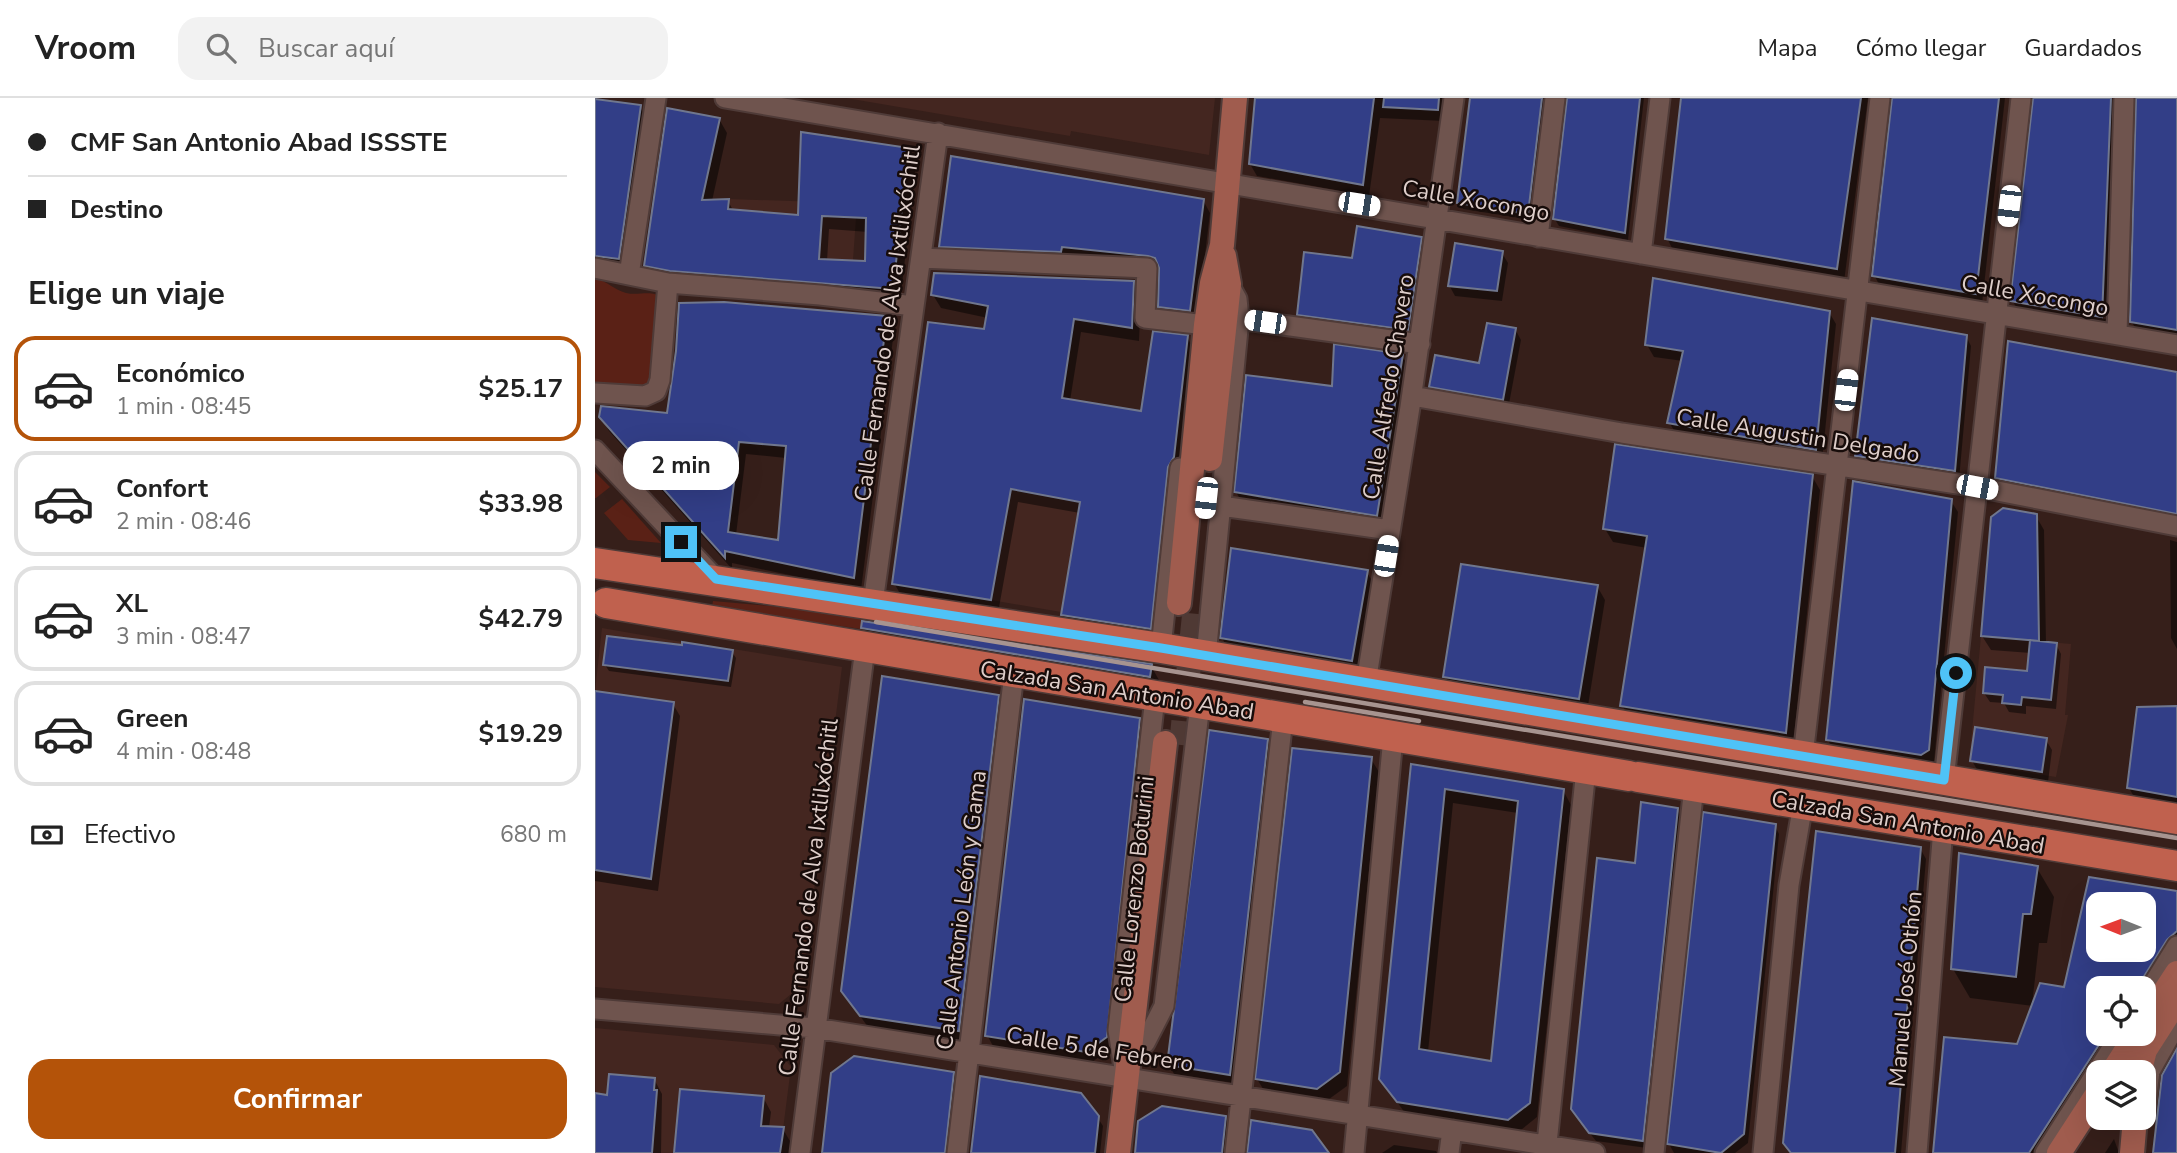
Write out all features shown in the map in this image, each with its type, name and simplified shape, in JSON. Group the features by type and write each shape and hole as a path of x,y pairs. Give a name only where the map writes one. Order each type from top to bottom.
{"highway":[{"name":"Calzada San Antonio Abad","path":"595,563 729,581 1161,648 2177,819"},
{"path":"609,595 717,592 729,581"},
{"name":"Calzada San Antonio Abad","path":"609,595 865,648 2177,866"}],"main road":[{"path":"1222,245 1229,284 1187,604 1206,325 1212,283 1222,245 1235,98"},
{"name":"Calle Lorenzo Boturini","path":"1118,1153 1127,1080 1173,744 1145,1043 1127,1080"},
{"path":"2156,1005 2177,973"},
{"path":"2142,1060 2145,1049 2177,1000"},
{"path":"2059,1153 2086,1111"},
{"path":"2132,1153 2134,1130"}],"street":[{"path":"629,275 656,98"},
{"name":"Calle Xocongo","path":"725,98 2177,345"},
{"name":"Calle Alfredo Chavero","path":"1366,682 1439,218 1454,98"},
{"path":"1538,237 1555,98"},
{"path":"1641,254 1660,98"},
{"path":"1803,756 1879,98"},
{"path":"1944,780 2021,98"},
{"path":"2117,334 2124,98"},
{"name":"Calle Fernando de Alva Ixtlilxóchitl","path":"873,603 938,133"},
{"path":"921,258 1147,268 1145,318 1206,325"},
{"path":"595,268 668,284 820,295 914,306"},
{"path":"595,393 645,396 656,391 660,380 668,284"},
{"path":"1206,656 1239,319 1237,299 1229,284"},
{"path":"1239,319 1420,344"},
{"path":"1161,648 1193,349 1198,334 1206,325"},
{"name":"Calle Augustin Delgado","path":"1412,396 1622,433 1977,487 2177,526"},
{"path":"595,450 729,581"},
{"path":"1221,506 1390,530"},
{"name":"Calle Fernando de Alva Ixtlilxóchitl","path":"800,1153 865,648"},
{"name":"Calle Antonio León y Gama","path":"957,1153 1014,673"},
{"name":"Calle Lorenzo Boturini","path":"1127,1080 1118,1030 1155,697"},
{"name":"Calle Lorenzo Boturini","path":"1145,1043 1164,1006 1200,704"},
{"path":"1235,1153 1283,718"},
{"path":"1354,1153 1393,737"},
{"path":"1547,1149 1586,769"},
{"path":"1654,1153 1694,786"},
{"path":"1763,1153 1789,885 1803,804"},
{"name":"Manuel José Othón","path":"1916,1153 1943,828"},
{"path":"2156,980 2177,946"},
{"name":"Calle 5 de Febrero","path":"595,1009 815,1028 1452,1130 1547,1149 1595,1153"},
{"path":"2156,1060 2177,1023"},
{"path":"2045,1153 2113,1046"},
{"path":"1450,1153 1452,1130"},
{"path":"2139,1153 2142,1130"}],"shaded area":[{"path":"846,98 1215,98 1209,155 1071,131 1070,136"},
{"path":"729,199 821,202 821,216 856,218 853,260 830,259 828,285 722,278"},
{"path":"595,279 626,293 650,293 663,298 655,381 649,388 595,386"},
{"path":"595,472 610,487 596,498 595,498"},
{"path":"1011,489 1080,502 1061,612 991,600"},
{"path":"622,499 661,543 628,540 604,513"},
{"path":"713,601 864,614 861,629 712,607"},
{"path":"602,628 682,642 678,675 728,681 733,649 842,667 802,985 779,1004 595,987 595,870 651,879 674,703 595,691"},
{"path":"1981,636 2071,644 2065,715 2068,715 2056,777 1969,763"},
{"path":"595,1028 774,1045 791,1067 780,1153 652,1153 656,1119 595,1114"}],"building":[{"path":"1255,98 1374,98 1363,185 1249,164"},
{"path":"1384,98 1439,98 1438,110 1383,107"},
{"path":"1470,98 1542,98 1528,214 1457,203"},
{"path":"1567,98 1640,98 1625,233 1553,219"},
{"path":"1681,98 1861,98 1837,269 1665,239"},
{"path":"1892,98 1999,98 1976,294 1872,276"},
{"path":"2033,98 2111,98 2102,317 2010,301"},
{"path":"2136,98 2177,98 2177,330 2130,322"},
{"path":"595,99 641,105 619,259 595,256"},
{"path":"667,108 720,118 702,200 729,199 728,209 798,215 801,132 909,148 893,289 670,271 644,266","holes":["822,216 866,218 865,261 819,259"]},
{"path":"951,156 1204,199 1190,311 1158,307 1159,268 1155,258 1148,256 1062,247 1061,252 939,247"},
{"path":"1357,226 1422,237 1408,330 1297,315 1304,252 1352,258"},
{"path":"1455,243 1503,251 1497,291 1448,286"},
{"path":"934,273 1134,281 1132,328 1074,319 1062,398 1141,411 1153,331 1188,335 1174,457 1168,467 1151,629 1061,615 1080,502 1011,489 991,600 892,584 928,322 984,329 988,306 931,295"},
{"path":"1653,278 1830,311 1816,450 1667,423 1683,351 1645,345"},
{"path":"724,302 887,316 854,578 725,551 725,558 599,417 601,406 667,413 676,351 679,303","holes":["739,442 786,446 778,540 728,532"]},
{"path":"1872,318 1967,335 1955,471 1855,456"},
{"path":"1487,323 1516,328 1503,400 1429,387 1435,355 1479,363"},
{"path":"2008,341 2177,372 2177,514 1995,478"},
{"path":"1334,344 1403,354 1377,516 1234,492 1246,375 1332,386"},
{"path":"1615,444 1813,474 1786,733 1620,706 1647,536 1603,529"},
{"path":"1853,481 1952,499 1929,750 1921,755 1826,740"},
{"path":"2003,508 2037,514 2039,641 1981,636 1991,517"},
{"path":"1231,548 1368,570 1352,661 1220,638"},
{"path":"1461,564 1598,585 1579,699 1443,677"},
{"path":"862,621 1152,664 1150,677 861,628"},
{"path":"607,636 682,645 682,642 733,650 728,681 603,665"},
{"path":"2030,640 2057,643 2051,700 2022,697 2021,705 2002,703 2003,695 1983,693 1985,667 2027,671"},
{"path":"882,676 999,695 959,1031 860,1016 841,991"},
{"path":"595,691 674,702 651,879 595,870"},
{"path":"1024,699 1140,718 1107,1037 1086,1052 985,1036"},
{"path":"2177,706 2177,797 2127,788 2137,707"},
{"path":"1975,727 2047,738 2042,772 1970,761"},
{"path":"1209,730 1268,739 1230,1075 1167,1065"},
{"path":"1292,748 1372,757 1340,1072 1317,1089 1255,1079"},
{"path":"1411,764 1564,789 1530,1103 1508,1120 1397,1102 1379,1079","holes":["1445,789 1518,801 1491,1061 1419,1049"]},
{"path":"1641,802 1678,808 1643,1141 1589,1133 1571,1109 1597,858 1635,863"},
{"path":"1703,812 1776,824 1744,1134 1721,1153 1667,1144"},
{"path":"1816,831 1921,847 1895,1153 1791,1153 1783,1143"},
{"path":"1959,853 2038,866 2031,914 2023,914 2016,977 1951,969"},
{"path":"2089,877 2177,891 2177,931 2167,940 2156,957 2156,892 2086,892 2086,962 2153,962 2144,976 2086,976 2086,1046 2098,1046 2089,1060 2086,1060 2086,1065 2029,1153 1933,1153 1944,1037 2017,1044 2040,983 2064,987"},
{"path":"2177,1048 2177,1153 2153,1153 2162,1075"},
{"path":"854,1056 954,1072 945,1153 822,1153 831,1073"},
{"path":"609,1074 655,1078 654,1090 657,1090 652,1153 595,1153 595,1093 607,1095"},
{"path":"980,1076 1081,1093 1099,1116 1095,1153 971,1153"},
{"path":"680,1089 764,1096 761,1126 784,1127 780,1153 674,1153"},
{"path":"1162,1106 1226,1116 1222,1153 1135,1153 1138,1121"},
{"path":"1251,1120 1312,1130 1329,1153 1247,1153"}],"tunnel":[{"path":"1181,745 1195,605"}],"railway":[{"path":"876,622 2177,838"},
{"path":"1305,702 1419,721"}],"route":[{"path":"681,542 716,579 1161,648 1944,780 1956,673"}]}
